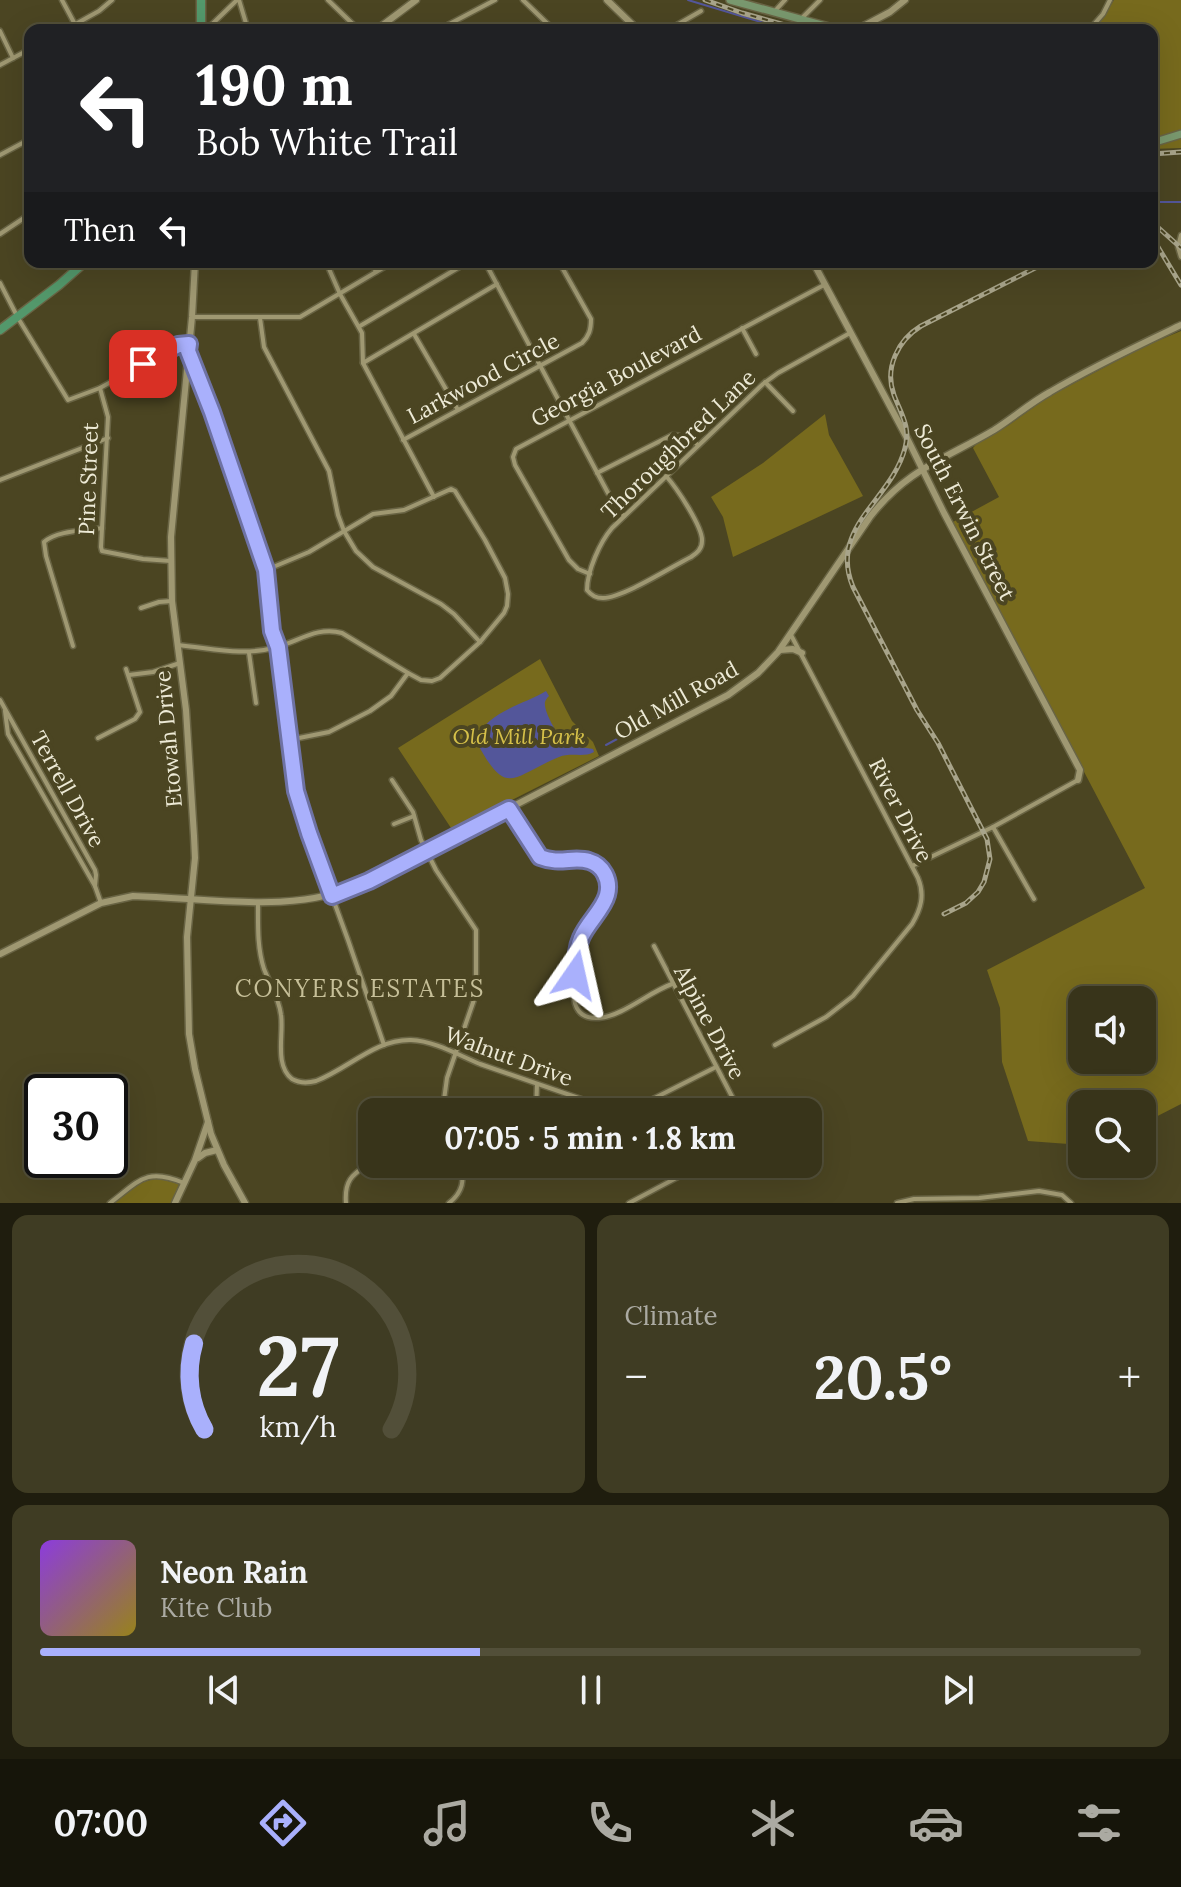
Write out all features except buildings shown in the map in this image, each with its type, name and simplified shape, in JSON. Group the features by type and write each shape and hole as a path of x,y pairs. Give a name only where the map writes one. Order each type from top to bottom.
{"main road":[{"path":"201,0 203,24"},
{"path":"730,0 819,24"},
{"path":"1158,141 1181,134"},
{"path":"0,330 78,268"}],"street":[{"path":"62,0 74,24"},
{"path":"80,24 112,0"},
{"path":"211,24 238,0 246,24"},
{"path":"328,0 353,24"},
{"path":"384,24 416,0"},
{"path":"449,24 495,0"},
{"path":"523,0 548,24"},
{"path":"607,0 632,24"},
{"path":"774,12 785,0"},
{"path":"801,19 820,0"},
{"path":"868,24 905,0"},
{"path":"1094,24 1110,0"},
{"path":"678,24 701,11"},
{"path":"0,31 13,58"},
{"path":"0,65 24,52"},
{"path":"0,155 24,142"},
{"path":"0,234 24,218"},
{"path":"1181,235 1178,247 1181,257"},
{"name":"Etowah Drive","path":"195,268 172,508 171,561 172,601 189,737 195,858 187,950 189,1034 217,1150 245,1203"},
{"path":"329,268 360,326 363,363 434,497"},
{"path":"374,268 376,272"},
{"path":"192,317 300,317 383,268"},
{"path":"360,326 458,268"},
{"path":"488,268 597,473 624,516"},
{"name":"Larkwood Circle","path":"403,440 582,343 589,336 591,319 562,268"},
{"name":"South Erwin Street","path":"816,268 1080,770 1078,780"},
{"path":"0,283 68,400 100,388 178,345 189,348 266,570 296,791 384,1045"},
{"path":"363,363 497,284"},
{"name":"Georgia Boulevard","path":"666,476 683,498 701,534 699,551 623,593 599,597 590,594 586,587 590,574 578,569 568,558 513,459 517,447 825,284"},
{"path":"260,318 264,347 329,471 338,515 356,551 373,567 441,604 480,642"},
{"name":"Old Mill Road","path":"0,954 101,903 133,896 258,902 303,901 332,896 360,885 728,695 758,673 780,650 877,509 898,486 922,468 992,431 1058,387 1181,325"},
{"path":"742,328 756,354"},
{"name":"Thoroughbred Lane","path":"590,574 602,541 624,516 765,382 850,333"},
{"path":"414,334 458,410"},
{"path":"765,382 793,411"},
{"name":"Pine Street","path":"100,388 108,417 101,547 105,553 171,561"},
{"path":"597,473 672,435 687,436 698,445"},
{"path":"0,480 108,438"},
{"path":"177,645 249,653 278,647 320,631 334,630 421,680 432,681 440,678 480,642 507,606 505,578 455,491 446,490 404,510 373,514 309,552 266,570"},
{"path":"73,646 44,542 49,537 102,528"},
{"path":"141,608 172,601"},
{"name":"River Drive","path":"775,1045 842,1006 863,985 918,913 923,895 921,883 791,635"},
{"path":"780,650 802,653"},
{"path":"249,653 256,703"},
{"path":"98,738 135,719 140,712 128,672 153,672 180,663"},
{"path":"289,740 324,734 354,720 391,696 408,673"},
{"name":"Terrell Drive","path":"0,700 95,870 95,886"},
{"name":"Terrell Drive","path":"5,711 8,734 95,886 101,903"},
{"path":"392,780 414,816 419,836 441,879 476,930 476,994 447,1078 444,1098"},
{"path":"912,866 993,827 1078,780"},
{"path":"509,809 540,857 556,862 582,859 598,865 606,874 607,897 577,949 572,986 577,1009 594,1018 608,1016 672,984"},
{"path":"394,824 414,816"},
{"path":"993,827 1034,899"},
{"name":"Walnut Drive","path":"258,902 260,953 282,1016 282,1061 293,1079 302,1083 315,1081 384,1045 410,1040 436,1045 455,1055 578,1098"},
{"name":"Alpine Drive","path":"654,946 733,1098"},
{"path":"655,1098 716,1067"},
{"path":"536,1098 537,1084"},
{"path":"175,1203 208,1122"},
{"path":"200,1147 217,1150"},
{"path":"195,1160 217,1150"},
{"path":"346,1203 350,1177 358,1171"},
{"path":"110,1203 148,1177 164,1176 184,1183"},
{"path":"449,1203 457,1197 463,1178"},
{"path":"629,1203 676,1178"},
{"path":"897,1203 914,1199 979,1198 1039,1191 1062,1195 1071,1203"}],"green space":[{"path":"1114,0 1181,0 1181,148 1158,149 1158,24 1099,24"},
{"path":"1181,331 1181,1104 1156,1117 1156,1090 1068,1090 1068,1144 1028,1141 1002,1062 1000,1008 987,970 1145,888 953,522 999,497 973,448 1046,398 1145,346"},
{"path":"825,414 829,435 863,496 733,557 723,517 711,497 763,463"},
{"name":"Old Mill Park","path":"540,659 572,721 593,742 599,756 451,828 398,748"},
{"path":"157,1178 179,1184 172,1203 114,1203 140,1183"}],"water":[{"path":"546,691 549,696 545,702 546,712 560,737 567,744 593,749 594,752 564,756 520,776 503,777 486,759 476,741 481,731 496,716"}],"waterway":[{"path":"688,0 767,24"},
{"path":"1158,202 1181,202"},
{"path":"606,745 654,719"}],"railway":[{"path":"705,0 781,24"},
{"path":"1158,154 1181,152"},
{"path":"1158,227 1181,248"},
{"path":"1158,247 1181,285"},
{"path":"944,914 966,903 984,882 990,859 987,839 853,587 848,566 849,547 855,530 888,483 905,448 906,427 891,385 892,365 900,347 921,326 1035,268"}],"district":[{"name":"CONYERS ESTATES","path":"360,989"}],"route":[{"path":"143,364 178,345 189,344 188,351 266,570 296,791 332,896 369,881 509,809 540,857 556,862 582,859 598,865 606,874 607,897 581,937 575,975"}]}
